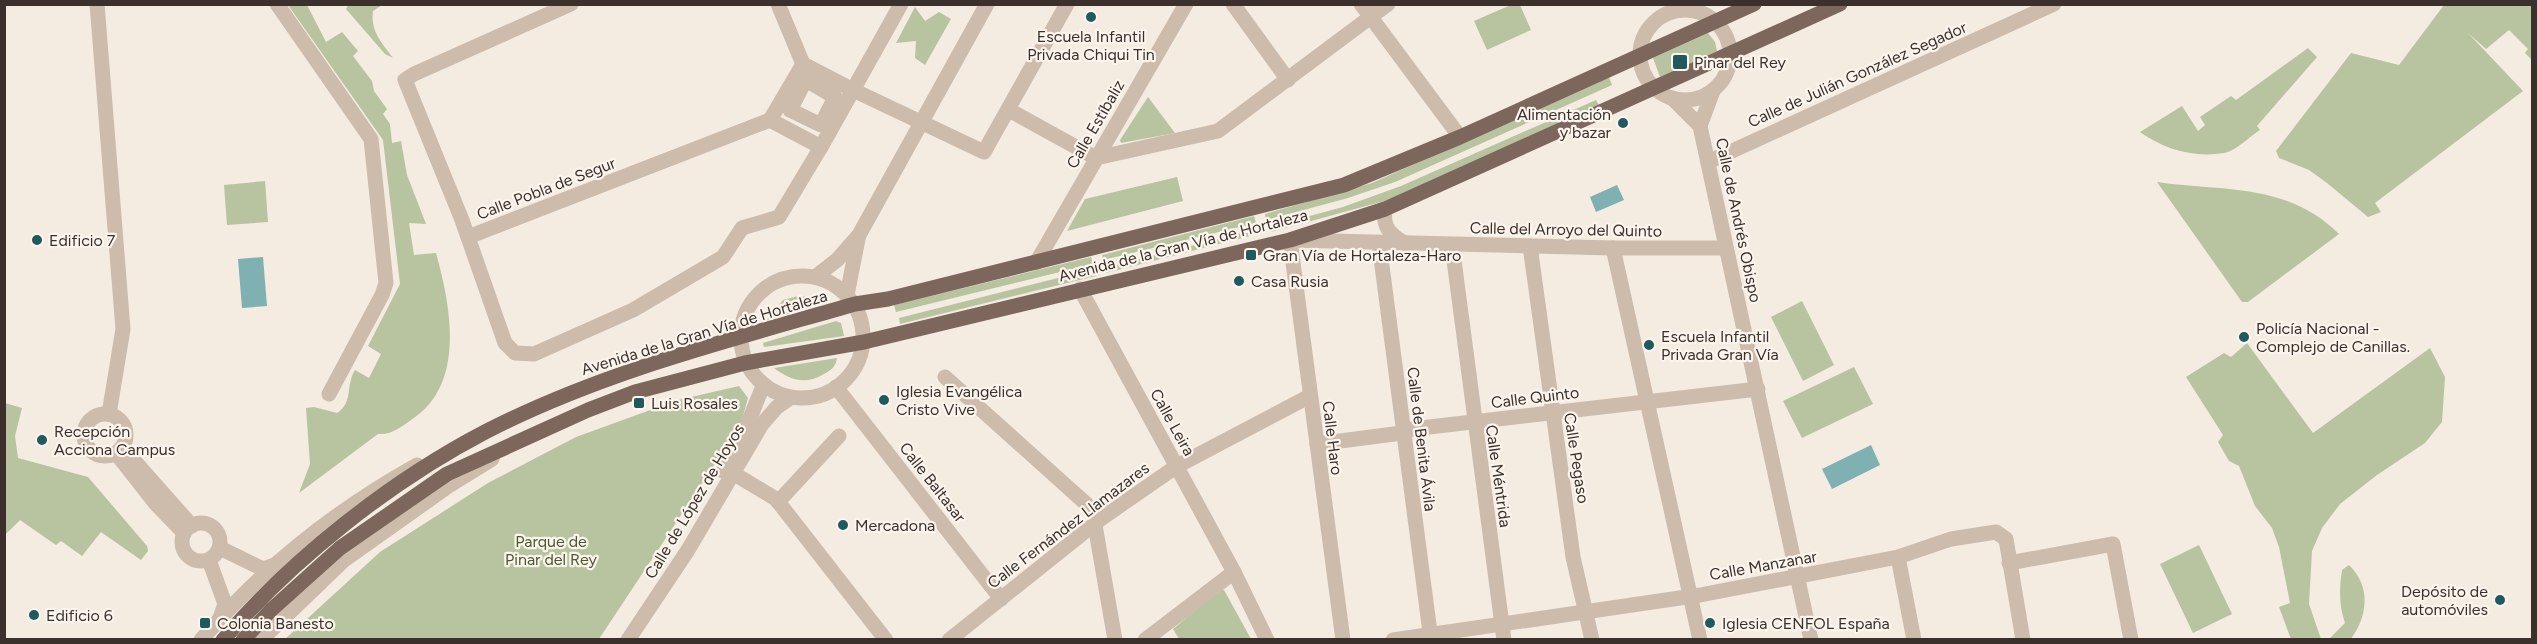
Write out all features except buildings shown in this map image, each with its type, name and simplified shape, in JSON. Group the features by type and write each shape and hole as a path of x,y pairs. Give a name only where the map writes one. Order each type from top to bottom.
{"main road":[{"name":"Avenida de la Gran Vía de Hortaleza","path":"223,639 291,569 353,517 485,432 619,375 739,338 851,299 888,299 1344,185 1460,137 1754,4"},
{"name":"Avenida de la Gran Vía de Hortaleza","path":"243,639 271,610 340,548 447,474 541,429 635,392 745,363 864,342 1290,240 1386,209 1840,4"}],"street":[{"path":"97,4 123,329 109,414"},
{"path":"277,4 371,139 386,283 382,295 329,394"},
{"path":"468,237 405,80 571,4"},
{"path":"778,4 804,64 984,152 1067,4"},
{"path":"804,64 770,120 821,147 901,4"},
{"path":"815,277 837,260 859,236 987,4"},
{"name":"Calle Estíbaliz","path":"1036,262 1186,4"},
{"path":"1233,4 1288,80"},
{"path":"1361,4 1460,137"},
{"path":"1009,110 1096,158 1218,131 1388,4"},
{"name":"Calle de Julián González Segador","path":"1708,162 2035,8 2054,4"},
{"path":"1654,88 1648,80 1641,55 1641,44 1649,28 1664,9 1691,10 1702,13 1722,29 1730,54"},
{"name":"Calle de Andrés Obispo","path":"1700,126 1713,91 1724,74 1730,54"},
{"path":"806,80 835,96 834,101 820,124 790,110 806,80"},
{"name":"Calle de Andrés Obispo","path":"1654,88 1672,98 1700,126 1811,639"},
{"path":"1672,98 1690,100 1713,91"},
{"name":"Calle Pobla de Segur","path":"770,120 468,237 506,344 515,354 534,354 633,310 723,257 742,228 779,217 821,147"},
{"path":"1386,209 1386,227 1391,235 1406,244"},
{"path":"851,299 831,282 815,277 802,276 774,283 753,300 742,321 739,338 745,363 763,386 790,398 824,396 851,376 862,354 864,342 851,299 859,236"},
{"name":"Calle del Arroyo del Quinto","path":"1290,240 1613,248 1726,248"},
{"name":"Calle Haro","path":"1290,240 1343,639"},
{"name":"Calle de Benita Ávila","path":"1378,243 1430,637"},
{"name":"Calle Méntrida","path":"1452,245 1473,423 1503,632"},
{"name":"Calle Pegaso","path":"1530,246 1574,557 1592,639"},
{"path":"1613,248 1700,639"},
{"name":"Calle Leira","path":"1080,289 1234,572 1267,639"},
{"path":"945,376 1099,521 1115,639"},
{"name":"Calle de López de Hoyos","path":"729,471 763,386"},
{"name":"Calle Baltasar","path":"836,387 1001,599"},
{"name":"Calle Quinto","path":"1317,444 1402,433 1412,429 1758,389"},
{"name":"Calle Fernández Llamazares","path":"949,639 1099,521 1177,466 1310,396"},
{"name":"Calle de López de Hoyos","path":"632,634 729,471 762,424 777,407 790,398"},
{"path":"102,414 109,414 120,419 126,430 119,450 96,454 86,445 84,432 89,420 102,414"},
{"name":"Avenida de la Gran Vía de Hortaleza","path":"261,639 343,561 450,485 541,429"},
{"name":"Avenida de la Gran Vía de Hortaleza","path":"201,639 277,564 325,523 377,487 485,432"},
{"path":"778,502 839,436"},
{"path":"119,450 188,530"},
{"path":"729,471 778,502 886,639"},
{"path":"198,524 211,526 219,535 219,548 208,560 198,561 186,554 183,547 188,530 198,524"},
{"name":"Calle Manzanar","path":"1393,639 1503,632 1585,613 1799,577 1898,557 1951,539 1996,532 2006,539 2023,639"},
{"path":"2009,563 2114,544 2131,639"},
{"path":"219,548 263,569 277,564"},
{"path":"1898,557 1914,639"},
{"path":"208,560 225,604 220,618"},
{"path":"1145,639 1234,572"}],"green space":[{"path":"1513,4 1520,5 1531,30 1487,50 1474,21"},
{"path":"288,5 307,5 326,42 342,32 358,51 353,56 372,81 374,91 387,109 383,114 390,124 392,143 401,141 407,175 426,224 409,223 414,255 436,253 446,297 450,344 447,366 440,387 428,405 399,428 378,434 299,493 310,464 306,408 314,407 337,413 346,404 355,370 369,378 381,354 368,346 400,284 383,140"},
{"path":"348,5 382,5 373,11 373,25 393,58 385,54 346,9"},
{"path":"2444,5 2532,5 2532,60 2525,53 2528,49 2509,30 2486,49 2468,33 2523,91 2375,203 2381,212 2368,217 2309,170 2279,158 2276,151 2351,53 2399,65"},
{"path":"915,7 925,21 939,12 951,19 925,65 915,58 916,41 896,43"},
{"path":"1708,33 1715,42 1717,51 1660,77 1653,58"},
{"path":"2308,48 2317,57 2257,126 2260,130 2233,149 2224,153 2212,154 2179,151 2140,132 2182,106 2198,131 2205,125 2200,117 2231,96 2236,100"},
{"path":"1609,77 1612,85 1395,182 1348,198 1266,220 1265,214 1372,183"},
{"path":"1148,97 1175,133 1121,143 1120,140"},
{"path":"1596,100 1599,105 1388,200 1271,232 1269,227 1343,207 1401,186"},
{"path":"1177,177 1183,201 1067,231 1085,199"},
{"path":"265,181 268,222 227,225 224,185"},
{"path":"2157,182 2254,192 2276,197 2298,205 2319,217 2339,234 2248,302 2242,302"},
{"path":"1254,216 1256,223 1103,260 1102,255"},
{"path":"1257,229 1258,234 1106,273 1105,268"},
{"path":"1091,257 1093,264 896,312 894,305"},
{"path":"1094,269 1096,276 900,324 899,318"},
{"path":"798,296 817,298 824,303 767,320 783,300"},
{"path":"1802,301 1834,365 1803,381 1771,317"},
{"path":"836,321 841,323 844,336 764,347 763,343"},
{"path":"2247,343 2313,433 2430,348 2445,377 2442,422 2425,443 2377,475 2340,504 2322,528 2312,551 2309,604 2321,639 2291,639 2279,607 2290,603 2279,547 2272,528 2255,506 2239,466 2229,461 2218,442 2223,435 2186,377 2224,353 2231,357"},
{"path":"837,358 830,370 810,380 798,380 786,376 774,368"},
{"path":"1854,367 1873,404 1802,438 1783,401"},
{"name":"Parque de Pinar del Rey","path":"739,386 748,398 740,426 599,639 284,640 380,552 488,483 576,437 678,400"},
{"path":"5,403 22,408 15,436 18,458 88,477 147,546 148,551 141,560 101,532 82,556 61,541 56,545 20,520 5,535"},
{"path":"2199,545 2232,614 2193,633 2160,564"},
{"path":"2349,565 2361,582 2365,601 2364,611 2351,639 2329,639 2345,623 2340,584 2342,570"},
{"path":"1220,590 1224,590 1251,639 1179,639 1173,629"}],"water":[{"path":"1617,185 1624,200 1596,212 1590,197"},
{"path":"263,257 267,306 242,308 238,259"},
{"path":"1871,445 1880,465 1832,489 1822,469"}],"place":[{"name":"Escuela Infantil Privada Chiqui Tin","path":"1091,17"},
{"name":"Pinar del Rey","path":"1680,62"},
{"name":"Alimentación y bazar","path":"1623,123"},
{"name":"Edificio 7","path":"37,240"},
{"name":"Gran Vía de Hortaleza-Haro","path":"1251,255"},
{"name":"Casa Rusia","path":"1239,281"},
{"name":"Policía Nacional - Complejo de Canillas.","path":"2244,337"},
{"name":"Escuela Infantil Privada Gran Vía","path":"1649,345"},
{"name":"Iglesia Evangélica Cristo Vive","path":"884,400"},
{"name":"Luis Rosales","path":"639,403"},
{"name":"Recepción Acciona Campus","path":"42,440"},
{"name":"Mercadona","path":"843,525"},
{"name":"Depósito de automóviles","path":"2500,600"},
{"name":"Edificio 6","path":"34,615"},
{"name":"Colonia Banesto","path":"205,623"},
{"name":"Iglesia CENFOL España","path":"1710,623"}]}
